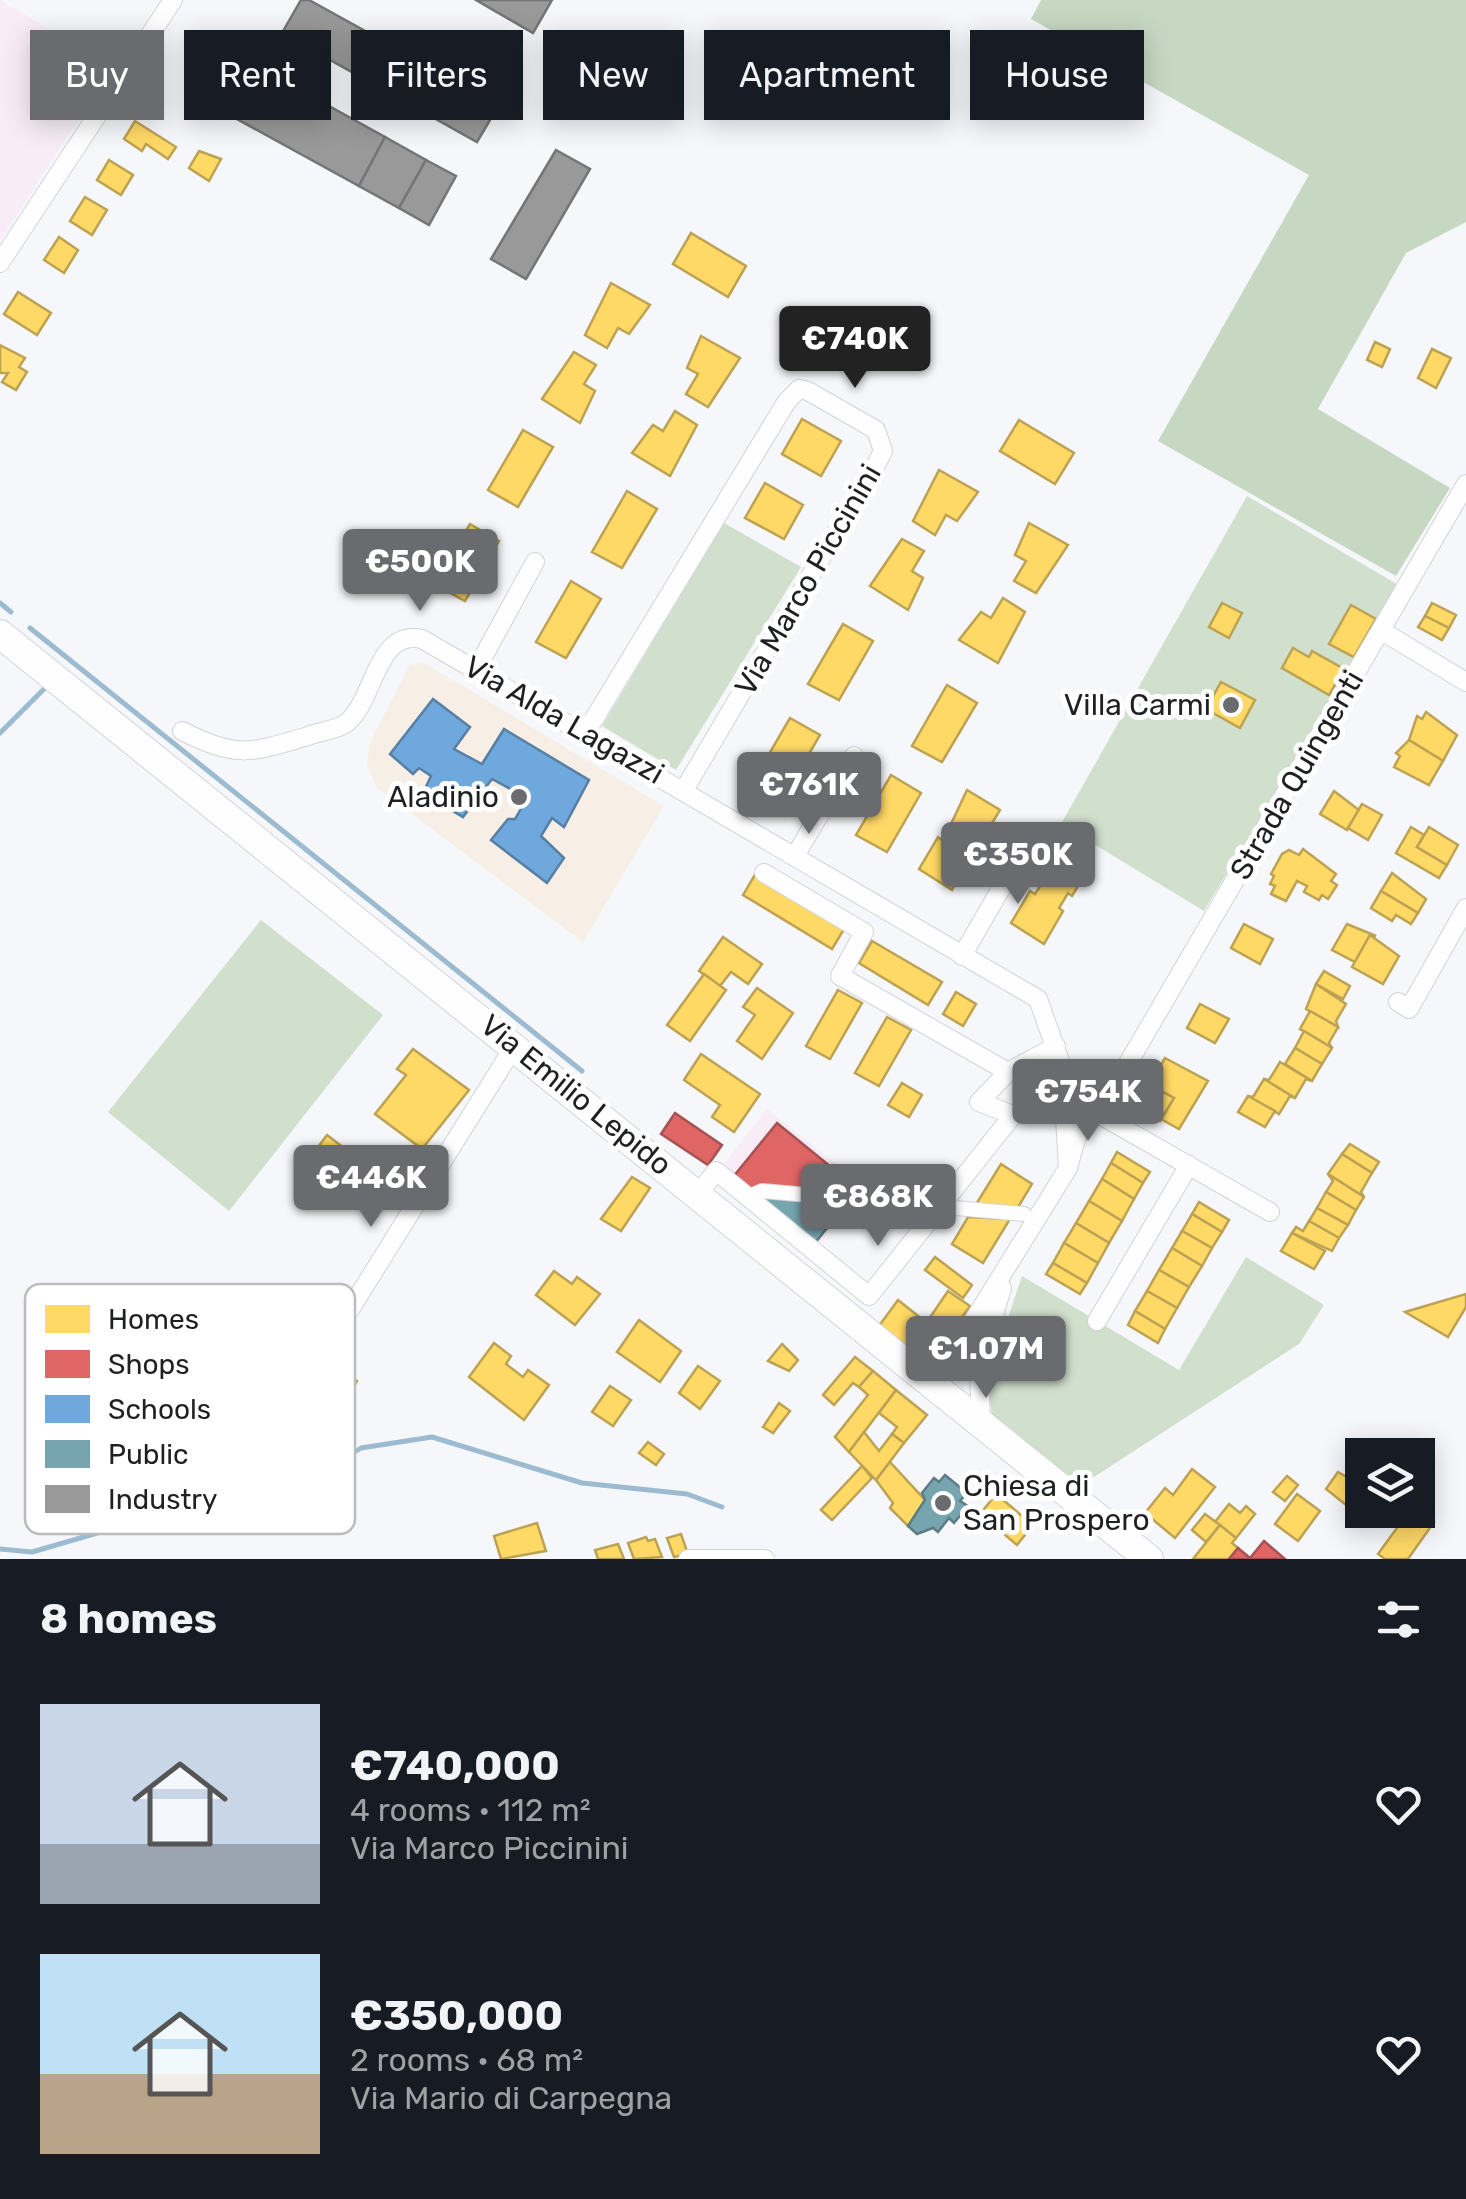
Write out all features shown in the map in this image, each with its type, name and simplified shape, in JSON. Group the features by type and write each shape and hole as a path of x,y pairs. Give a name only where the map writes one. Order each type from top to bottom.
{"main road":[{"name":"Via Emilio Lepido","path":"0,634 1149,1559"}],"street":[{"path":"0,263 173,0"},
{"name":"Via Marco Piccinini","path":"586,732 787,400 798,389 808,391 876,430 883,451 876,465 684,790"},
{"name":"Strada Quingenti","path":"1085,1112 1127,1064 1466,484"},
{"path":"478,668 536,562"},
{"path":"1382,631 1466,682"},
{"name":"Via Alda Lagazzi","path":"182,732 213,746 250,754 344,725 358,710 385,656 395,643 412,636 478,668 1038,999 1056,1046 1077,1083"},
{"path":"796,856 854,756"},
{"path":"962,956 1032,834"},
{"path":"764,873 864,932 840,976 1008,1072"},
{"path":"1398,1002 1409,1009 1466,908"},
{"path":"355,1300 514,1045"},
{"path":"699,1193 716,1171 870,1296 1013,1115 978,1102 1008,1072 1056,1046"},
{"path":"1127,1064 1077,1083 1058,1100 1190,1165 1270,1212"},
{"path":"942,1394 1009,1263 1068,1168 1085,1112 1077,1083"},
{"path":"1098,1321 1190,1165"},
{"path":"748,1197 762,1191 1024,1214"},
{"path":"942,1394 964,1390 978,1365 1009,1263"},
{"path":"978,1365 982,1427"},
{"path":"688,1559 765,1559"}],"shaded area":[{"path":"0,0 50,30 30,30 30,120 78,120 0,241"},
{"name":"Aladinio","path":"422,662 664,806 583,942 377,788 367,765 370,742 410,665"},
{"path":"767,1109 865,1187 817,1247 719,1170"}],"green space":[{"path":"1041,0 1466,0 1466,222 1406,253 1318,409 1450,488 1396,576 1158,441 1309,175 1144,82 1144,30 1051,30 1031,19"},
{"path":"1247,496 1400,586 1204,911 1061,824"},
{"path":"724,523 801,567 676,770 602,726"},
{"path":"261,920 383,1015 229,1211 108,1112"},
{"path":"1246,1257 1324,1305 1299,1344 1077,1488 993,1423 987,1382 1022,1276 1179,1370"}],"building: Homes":[{"path":"135,121 176,147 168,159 146,144 142,151 124,139"},
{"path":"199,151 221,159 209,181 189,168"},
{"path":"109,160 133,175 121,195 97,180"},
{"path":"85,197 107,210 92,235 70,221"},
{"path":"691,233 746,266 728,297 673,264"},
{"path":"59,237 78,250 64,273 44,260"},
{"path":"611,283 650,305 629,334 618,328 607,348 585,335"},
{"path":"18,292 51,313 37,335 4,314"},
{"path":"701,336 740,358 708,407 686,394 698,374 687,368"},
{"path":"1375,342 1390,349 1382,367 1367,360"},
{"path":"0,345 25,358 19,367 27,372 16,390 2,382 8,373 0,373"},
{"path":"1432,349 1451,358 1436,388 1418,378"},
{"path":"574,352 596,365 584,384 595,391 580,423 542,399"},
{"path":"675,411 697,425 670,476 632,453 653,425 663,431"},
{"path":"802,419 841,441 821,476 782,454"},
{"path":"1019,420 1074,453 1055,484 1000,451"},
{"path":"523,430 553,447 518,507 488,490"},
{"path":"939,470 978,492 957,521 946,515 935,535 913,521"},
{"path":"765,483 803,505 784,539 745,518"},
{"path":"627,491 657,509 622,568 592,552"},
{"path":"1029,523 1068,545 1036,593 1014,581 1026,561 1015,555"},
{"path":"470,524 499,541 465,601 434,584"},
{"path":"902,539 924,551 912,571 923,578 908,610 870,586"},
{"path":"571,581 601,599 566,658 536,642"},
{"path":"1003,598 1025,612 998,663 959,640 981,612 991,618"},
{"path":"1222,603 1242,613 1229,638 1209,627"},
{"path":"1432,603 1456,615 1449,628 1425,616"},
{"path":"1351,605 1376,619 1354,657 1329,644"},
{"path":"1425,616 1449,628 1442,640 1418,627"},
{"path":"843,624 873,641 839,700 808,684"},
{"path":"1293,648 1309,657 1312,651 1344,669 1329,695 1282,668"},
{"name":"Villa Carmi","path":"1221,682 1255,700 1240,728 1206,709"},
{"path":"947,685 977,703 942,762 912,746"},
{"path":"1426,712 1457,735 1443,761 1409,740 1417,716 1422,719"},
{"path":"790,718 820,735 785,795 755,778"},
{"path":"1409,740 1443,761 1429,785 1394,767 1400,756 1396,753"},
{"path":"891,775 921,793 887,852 856,835"},
{"path":"967,790 1000,810 981,842 977,839 952,890 919,869 938,837 943,841"},
{"path":"1334,791 1359,810 1347,830 1320,814"},
{"path":"1362,804 1382,815 1368,840 1348,828"},
{"path":"1411,827 1424,835 1417,847 1447,865 1439,878 1396,853"},
{"path":"1429,827 1458,845 1447,865 1417,847"},
{"path":"1059,844 1092,863 1072,896 1068,893 1059,908 1063,911 1044,944 1011,923 1030,891 1035,894 1045,878 1040,875"},
{"path":"1303,849 1336,874 1331,881 1337,885 1328,899 1322,895 1319,900 1304,892 1307,886 1297,881 1286,901 1271,894 1275,886 1270,884 1274,876 1271,874 1282,854 1289,850 1299,855"},
{"path":"756,873 846,926 832,949 743,895"},
{"path":"1392,873 1426,899 1418,913 1381,891"},
{"path":"1381,891 1418,913 1411,924 1396,915 1392,921 1371,908"},
{"path":"1244,924 1273,939 1260,964 1231,948"},
{"path":"1347,924 1376,936 1370,935 1355,962 1332,950"},
{"path":"1370,935 1399,956 1383,984 1352,967"},
{"path":"723,937 762,964 748,984 731,972 720,986 699,971"},
{"path":"872,941 942,982 928,1005 859,963"},
{"path":"1324,971 1350,986 1343,999 1316,984"},
{"path":"704,974 726,990 690,1041 667,1025"},
{"path":"1316,984 1346,1004 1336,1021 1338,1027 1306,1009"},
{"path":"757,988 793,1013 762,1059 737,1041 755,1015 743,1007"},
{"path":"838,990 862,1003 830,1059 806,1046"},
{"path":"956,992 976,1004 963,1026 943,1014"},
{"path":"1200,1004 1229,1019 1215,1043 1187,1028"},
{"path":"1310,1011 1338,1027 1329,1043 1332,1048 1300,1029"},
{"path":"887,1017 911,1030 879,1086 855,1073"},
{"path":"1304,1031 1332,1048 1322,1064 1295,1048"},
{"path":"1295,1048 1322,1064 1312,1081 1285,1064"},
{"path":"413,1049 469,1090 422,1149 375,1114 406,1075 397,1069"},
{"path":"701,1054 760,1094 734,1132 712,1117 720,1105 684,1080"},
{"path":"1165,1058 1208,1081 1179,1129 1161,1119 1174,1098 1150,1085"},
{"path":"1280,1062 1312,1081 1306,1079 1295,1098 1264,1079 1269,1080"},
{"path":"1264,1079 1295,1098 1290,1096 1279,1114 1248,1096 1253,1097"},
{"path":"902,1083 922,1095 909,1117 888,1105"},
{"path":"1150,1085 1174,1098 1160,1121 1137,1106"},
{"path":"1248,1096 1275,1111 1265,1127 1238,1112"},
{"path":"327,1135 344,1148 328,1168 312,1155"},
{"path":"1350,1144 1379,1162 1372,1173 1342,1154"},
{"path":"1117,1152 1150,1172 1143,1183 1111,1163"},
{"path":"1342,1154 1372,1173 1361,1192 1364,1197 1328,1174"},
{"path":"1111,1163 1143,1183 1134,1199 1102,1179"},
{"path":"1001,1164 1032,1184 1017,1209 975,1206"},
{"path":"1328,1174 1364,1197 1356,1210 1326,1192 1333,1181"},
{"path":"632,1177 650,1188 621,1231 601,1219"},
{"path":"1102,1179 1134,1199 1122,1221 1089,1201"},
{"path":"1326,1192 1356,1210 1348,1225 1317,1208"},
{"path":"1089,1201 1122,1221 1109,1243 1076,1223"},
{"path":"1199,1202 1229,1220 1222,1232 1192,1214"},
{"path":"1317,1208 1348,1225 1339,1238 1309,1221"},
{"path":"1192,1214 1222,1232 1212,1248 1182,1231"},
{"path":"968,1217 1010,1219 983,1263 952,1244"},
{"path":"1309,1221 1339,1238 1332,1251 1292,1233 1296,1227 1303,1231"},
{"path":"1076,1223 1109,1243 1098,1263 1064,1243"},
{"path":"1182,1231 1212,1248 1202,1266 1172,1248"},
{"path":"1292,1233 1325,1251 1314,1269 1281,1251"},
{"path":"1064,1243 1098,1263 1087,1283 1053,1263"},
{"path":"1172,1248 1202,1266 1189,1287 1159,1270"},
{"path":"935,1257 972,1285 963,1298 925,1270"},
{"path":"1053,1263 1087,1283 1080,1294 1046,1274"},
{"path":"1159,1270 1189,1287 1177,1308 1147,1291"},
{"path":"554,1271 572,1284 577,1277 600,1294 575,1325 536,1295"},
{"path":"948,1291 970,1306 950,1334 929,1319"},
{"path":"1147,1291 1177,1308 1165,1329 1135,1311"},
{"path":"1466,1294 1466,1307 1448,1337 1405,1312"},
{"path":"898,1300 932,1327 908,1356 876,1330"},
{"path":"1135,1311 1165,1329 1158,1343 1128,1325"},
{"path":"639,1320 681,1351 660,1382 617,1352"},
{"path":"932,1329 946,1339 926,1365 913,1355"},
{"path":"494,1343 511,1356 506,1364 523,1377 528,1370 549,1385 524,1420 469,1377"},
{"path":"782,1344 798,1360 789,1371 768,1361"},
{"path":"855,1357 873,1371 859,1387 853,1383 834,1405 823,1395"},
{"path":"698,1366 720,1381 700,1409 679,1393"},
{"path":"873,1371 896,1390 849,1452 835,1437 868,1395 859,1387"},
{"path":"610,1386 631,1400 613,1426 592,1412"},
{"path":"896,1390 927,1415 904,1443 892,1434 897,1427 879,1413"},
{"path":"779,1403 790,1411 773,1433 763,1427"},
{"path":"864,1432 879,1451 892,1434 904,1443 876,1480 849,1452"},
{"path":"648,1442 664,1454 656,1465 639,1453"},
{"path":"890,1462 925,1500 908,1526 890,1508 893,1503 876,1480"},
{"path":"862,1466 872,1478 832,1520 821,1510"},
{"path":"1192,1469 1215,1487 1175,1538 1145,1513 1165,1488 1173,1495"},
{"path":"1338,1472 1345,1476 1345,1504 1326,1489"},
{"path":"1287,1476 1298,1485 1285,1501 1273,1492"},
{"path":"996,1494 1033,1525 1017,1545 980,1514"},
{"path":"1297,1494 1320,1511 1298,1541 1275,1524"},
{"path":"1229,1504 1240,1513 1246,1506 1255,1514 1236,1538 1215,1522"},
{"path":"1205,1514 1220,1525 1206,1542 1192,1530"},
{"path":"537,1523 546,1551 501,1559 494,1536"},
{"path":"1220,1525 1236,1538 1232,1543 1238,1548 1229,1559 1193,1559"},
{"path":"1397,1528 1430,1528 1408,1559 1385,1559 1378,1554"},
{"path":"681,1534 688,1554 674,1557 667,1538"},
{"path":"646,1537 648,1541 655,1539 662,1557 634,1559 628,1543"},
{"path":"618,1544 624,1559 598,1559 595,1550"}],"building: Shops":[{"path":"675,1113 722,1145 708,1165 661,1134"},
{"path":"777,1123 858,1189 854,1195 748,1189 733,1177"},
{"path":"1264,1541 1285,1559 1229,1559 1238,1548 1250,1558"}],"building: Schools":[{"path":"433,699 470,727 454,749 482,764 504,729 589,780 564,827 552,818 541,836 564,858 547,883 491,840 508,819 515,819 527,798 492,779 463,817 423,793 431,776 419,768 413,774 390,754"}],"building: Public":[{"path":"757,1197 847,1203 815,1243"},
{"name":"Chiesa di San Prospero","path":"945,1475 967,1493 960,1501 968,1506 954,1523 949,1518 938,1532 933,1528 917,1534 908,1526 925,1500 922,1493 934,1478 939,1482"}],"building: Industry":[{"path":"301,0 309,0 363,30 351,30 351,72 331,60 331,30 284,30"},
{"path":"476,0 552,0 533,33"},
{"path":"331,107 385,137 359,186 239,120 331,120"},
{"path":"438,120 490,120 477,142"},
{"path":"385,137 426,160 399,208 359,186"},
{"path":"556,150 590,169 526,279 491,259"},
{"path":"426,160 456,176 429,225 399,208"}],"waterway":[{"path":"0,603 11,612"},
{"path":"30,628 582,1071"},
{"path":"0,733 45,688"},
{"path":"355,1452 432,1437 582,1483 687,1494 722,1507"},
{"path":"0,1549 32,1552 94,1534"}],"place":[{"name":"Villa Carmi","path":"1231,705"},
{"name":"Aladinio","path":"519,797"},
{"name":"Chiesa di San Prospero","path":"943,1503"}]}
